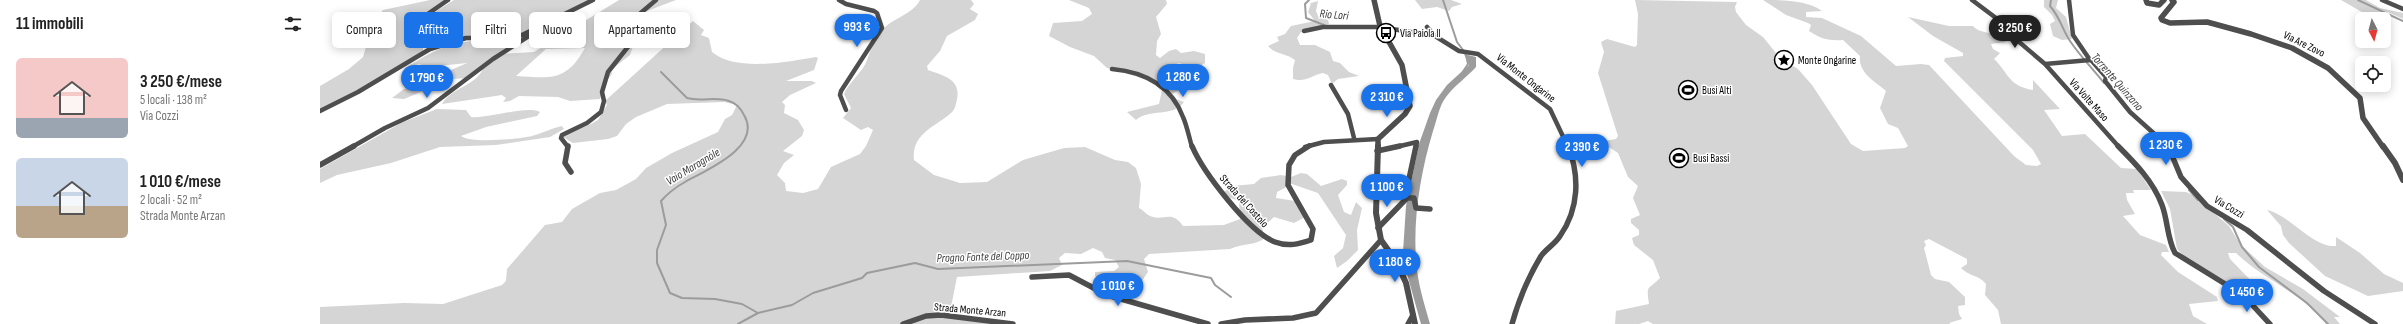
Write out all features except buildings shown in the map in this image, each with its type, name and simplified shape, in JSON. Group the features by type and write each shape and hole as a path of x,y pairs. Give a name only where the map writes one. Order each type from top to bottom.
{"street":[{"path":"430,49 427,42 417,33 415,27 419,20 448,0"},
{"path":"570,12 593,0"},
{"path":"571,172 565,163 568,146 561,138 562,135 587,123 601,112 604,101 602,92 608,72 631,43 636,17 656,0"},
{"path":"839,0 846,4 874,11 877,13 882,28 841,90 840,95 846,110"},
{"path":"1374,0 1375,15 1380,27 1400,60 1410,106 1405,114 1378,139 1376,213 1381,240 1396,261 1406,284 1415,324"},
{"path":"1972,0 2004,24 2022,45 2045,64 2090,60"},
{"name":"Via Cozzi","path":"2069,0 2073,35 2090,60 2103,74 2105,81 2130,112 2168,145 2181,177 2207,206 2247,230 2324,291 2375,324"},
{"path":"2146,0 2147,3 2155,6 2159,5 2164,0"},
{"name":"Via Are Zovo","path":"2172,0 2174,2 2161,18 2163,21 2172,23 2207,22 2263,37 2312,59 2338,75 2360,98 2363,118 2395,163 2403,180"},
{"path":"2382,0 2403,9"},
{"name":"Via Monte Ongarine","path":"1304,31 1323,27 1380,27 1435,36 1459,51 1469,52 1487,60 1512,82 1550,109 1562,131 1571,153 1576,179 1576,200 1569,222 1559,238 1542,255 1515,313 1512,324"},
{"path":"1427,27 1435,36"},
{"path":"320,111 364,88 430,49 466,38 510,38 529,32"},
{"path":"320,166 385,128 428,108 529,34"},
{"name":"Via Volte Maso","path":"2045,64 2101,129 2143,172 2162,206 2170,243 2176,253 2206,274 2243,295 2270,324"},
{"name":"Strada del Costolo","path":"1112,69 1144,74 1167,92 1178,105 1194,151 1210,178 1255,231 1269,240 1286,246 1297,245 1311,240 1313,229 1288,185 1292,160 1304,147 1324,142 1354,138 1378,139"},
{"path":"1331,85 1348,114 1354,138"},
{"path":"1377,151 1417,142 1406,193"},
{"path":"1378,228 1409,197 1416,200 1416,208 1430,210"},
{"path":"1221,324 1230,321 1255,321 1277,324 1297,321 1316,313 1381,240"},
{"path":"1032,277 1069,275 1108,294 1208,324"},
{"name":"Strada Monte Arzan","path":"903,324 926,316 941,315 1013,324"},
{"path":"1408,324 1413,315"}],"shaded area":[{"path":"430,0 446,0 432,12 404,12 404,48 423,48 423,52 367,86 320,110 320,86 349,69 363,57 366,48 396,48 396,12 382,12 383,10"},
{"path":"454,0 590,0 566,12 529,12 529,30 521,34 521,12 471,12 471,39 463,41 463,12 435,12"},
{"path":"619,0 676,0 645,12 599,12"},
{"path":"920,0 971,0 974,4 970,9 978,14 975,20 947,36 940,51 927,66 928,70 950,79 954,83 958,92 955,107 951,113 925,132 916,144 914,160 934,175 960,183 987,182 1023,160 1064,148 1085,147 1115,160 1128,162 1136,168 1141,184 1139,208 1155,217 1175,218 1183,226 1224,225 1240,219 1239,201 1225,196 1224,192 1232,186 1254,184 1261,178 1281,175 1291,177 1301,173 1307,174 1321,186 1342,179 1347,181 1347,185 1338,195 1344,212 1351,215 1356,202 1362,208 1357,230 1358,250 1337,268 1334,256 1343,248 1346,235 1318,193 1292,184 1277,192 1276,198 1295,201 1305,217 1294,223 1274,217 1262,228 1265,238 1261,241 1230,249 1149,254 1144,259 1148,272 1139,285 1128,282 1123,285 1115,286 1103,282 1095,276 1095,272 1114,271 1119,267 1115,260 1105,258 1102,252 1093,248 1081,254 1065,253 1059,258 1062,265 1050,271 957,277 949,317 1003,324 320,324 320,307 404,303 443,304 502,285 506,281 507,269 545,225 562,222 572,209 600,193 616,190 636,179 646,168 672,153 718,132 725,119 732,115 737,105 724,102 667,104 636,117 626,124 617,136 608,139 573,143 563,137 598,120 607,105 605,101 663,48 690,48 690,24 693,21 704,30 701,35 709,38 712,52 722,58 734,62 762,64 816,57 818,58 814,70 786,81 812,81 816,83 790,95 782,102 785,105 784,113 798,120 804,130 802,136 783,151 794,155 784,163 777,175 785,183 786,191 803,193 818,189 831,167 860,154 866,146 873,130 868,127 861,130 843,118 851,108 844,94 846,90 862,69 878,36 884,28 917,5"},
{"path":"1069,0 1166,0 1167,4 1156,17 1161,34 1157,41 1156,55 1160,58 1169,51 1176,49 1181,53 1194,51 1205,54 1205,63 1199,67 1188,68 1180,63 1172,65 1180,72 1185,83 1183,88 1168,96 1184,102 1174,110 1147,114 1136,120 1127,112 1159,104 1162,90 1143,75 1107,68 1094,56 1070,47 1049,36 1053,23 1082,21 1092,14 1089,8"},
{"path":"1415,0 1451,0 1462,4 1452,7 1449,11 1437,7 1422,9"},
{"path":"1635,0 1737,2 1735,7 1736,12 1746,25 1763,37 1780,58 1798,69 1812,85 1851,144 1863,151 1905,148 1908,146 1898,128 1888,124 1880,108 1886,91 1864,72 1860,62 1860,56 1843,40 1829,40 1817,36 1809,31 1811,25 1808,23 1786,15 1763,0 1794,1 1816,7 1822,11 1806,12 1806,17 1822,18 1861,36 1896,66 1921,64 1929,65 2014,156 2026,165 2037,166 2041,164 2033,150 1944,61 1945,58 1963,56 1963,53 1933,36 1908,17 1949,26 1973,26 1980,31 1999,36 2006,42 1991,44 1993,49 2000,53 1994,59 2018,85 2033,90 2033,80 2060,109 2044,110 2062,136 2085,134 2121,168 2137,169 2151,190 2133,190 2134,193 2126,193 2127,200 2135,214 2123,216 2140,235 2166,245 2169,252 2162,252 2161,255 2178,272 2217,297 2218,301 2189,304 2193,316 2207,324 2001,324 1998,310 1985,295 1986,284 1961,268 1967,264 1967,259 1929,239 1924,241 1926,245 1924,248 1931,275 1935,279 1949,282 1965,297 1965,305 1958,306 1959,314 1962,319 1949,323 1951,324 1653,324 1648,321 1639,324 1615,324 1616,311 1649,304 1648,290 1650,286 1660,278 1653,260 1634,245 1632,238 1639,235 1639,230 1631,223 1631,219 1640,215 1633,198 1638,186 1628,177 1618,153 1604,144 1604,141 1616,139 1618,136 1598,73 1604,52 1601,42 1607,39 1635,47 1637,45 1638,14"},
{"path":"2044,0 2058,0 2056,8 2066,17 2072,39 2062,40 2053,36 2050,24 2055,21 2052,15 2044,7"},
{"path":"2341,0 2366,0 2380,8 2403,13 2403,19 2391,13 2391,12 2362,12"},
{"path":"1318,1 1316,11 1318,16 1328,20 1329,24 1301,32 1297,38 1300,45 1315,45 1330,52 1333,61 1340,63 1349,72 1359,76 1338,79 1332,84 1328,75 1323,73 1301,80 1293,79 1295,60 1274,51 1268,46 1279,41 1277,37 1285,34 1291,26 1315,21 1308,12 1311,3"},
{"path":"594,15 594,48 632,48 630,55 611,70 612,74 605,83 600,99 570,101 558,97 519,96 510,101 503,102 506,98 502,95 442,104 451,94 479,75 483,69 469,78 452,79 404,99 392,98 404,89 446,80 451,70 467,63 429,67 419,64 403,69 433,52 443,48 463,48 463,43 471,41 471,48 508,48 499,54 534,52 541,48 585,48 586,48 586,20","holes":["585,48 571,67 556,76 516,76 546,49"]},
{"path":"529,35 521,40 521,36"},
{"path":"1464,54 1476,57 1476,67 1449,93 1438,113 1429,146 1419,194 1415,243 1417,267 1421,292 1430,324 1421,324 1407,274 1394,253 1403,252 1406,206 1419,144 1436,100 1447,85 1469,65"},
{"path":"437,109 466,110 471,117 526,110 540,112 537,116 486,127 461,136 474,140 517,138 532,136 562,126 564,129 550,137 496,145 440,147 391,163 337,175 320,183 320,169 401,123"},
{"path":"2161,191 2186,192 2193,195 2229,226 2240,244 2265,267 2303,289 2340,317 2334,317 2340,324 2326,324 2306,304 2247,263 2236,253 2228,253 2230,259 2263,293 2261,296 2247,288 2257,302 2184,256 2177,249 2170,209"},
{"path":"2267,210 2276,213 2319,242 2336,246 2336,237 2360,253 2384,274 2403,283 2403,291 2368,296 2325,276 2289,243 2283,235 2281,226"}],"waterway":[{"name":"Rio Lori","path":"1309,0 1305,4 1306,18 1324,25"},
{"path":"1443,0 1457,42 1463,50"},
{"name":"Torrente Quinzano","path":"2051,0 2050,6 2056,14 2070,41 2104,83"},
{"path":"2358,0 2403,21"},
{"path":"1462,73 1468,64 1466,55"},
{"name":"Vaio Maragnòle","path":"661,72 687,98 719,99 734,103 743,113 748,127 746,137 730,156 678,186 661,201 666,225 657,250 657,263 670,293 682,298 715,299 742,304 758,313"},
{"name":"Torrente Quinzano","path":"2189,190 2198,200"},
{"name":"Torrente Quinzano","path":"2224,219 2233,227 2242,247 2259,267 2307,303 2328,324"},
{"name":"Progno Fonte del Coppo","path":"758,313 792,305 813,293 862,278 867,273 915,263 938,269 1127,261 1211,278 1215,285 1231,297"},
{"name":"Progno Fonte del Coppo","path":"738,324 758,313"}],"place":[{"name":"Via Paiola II","path":"1386,33"},
{"name":"Monte Ongarine","path":"1784,60"},
{"name":"Busi Alti","path":"1688,90"},
{"name":"Busi Bassi","path":"1679,158"}]}
